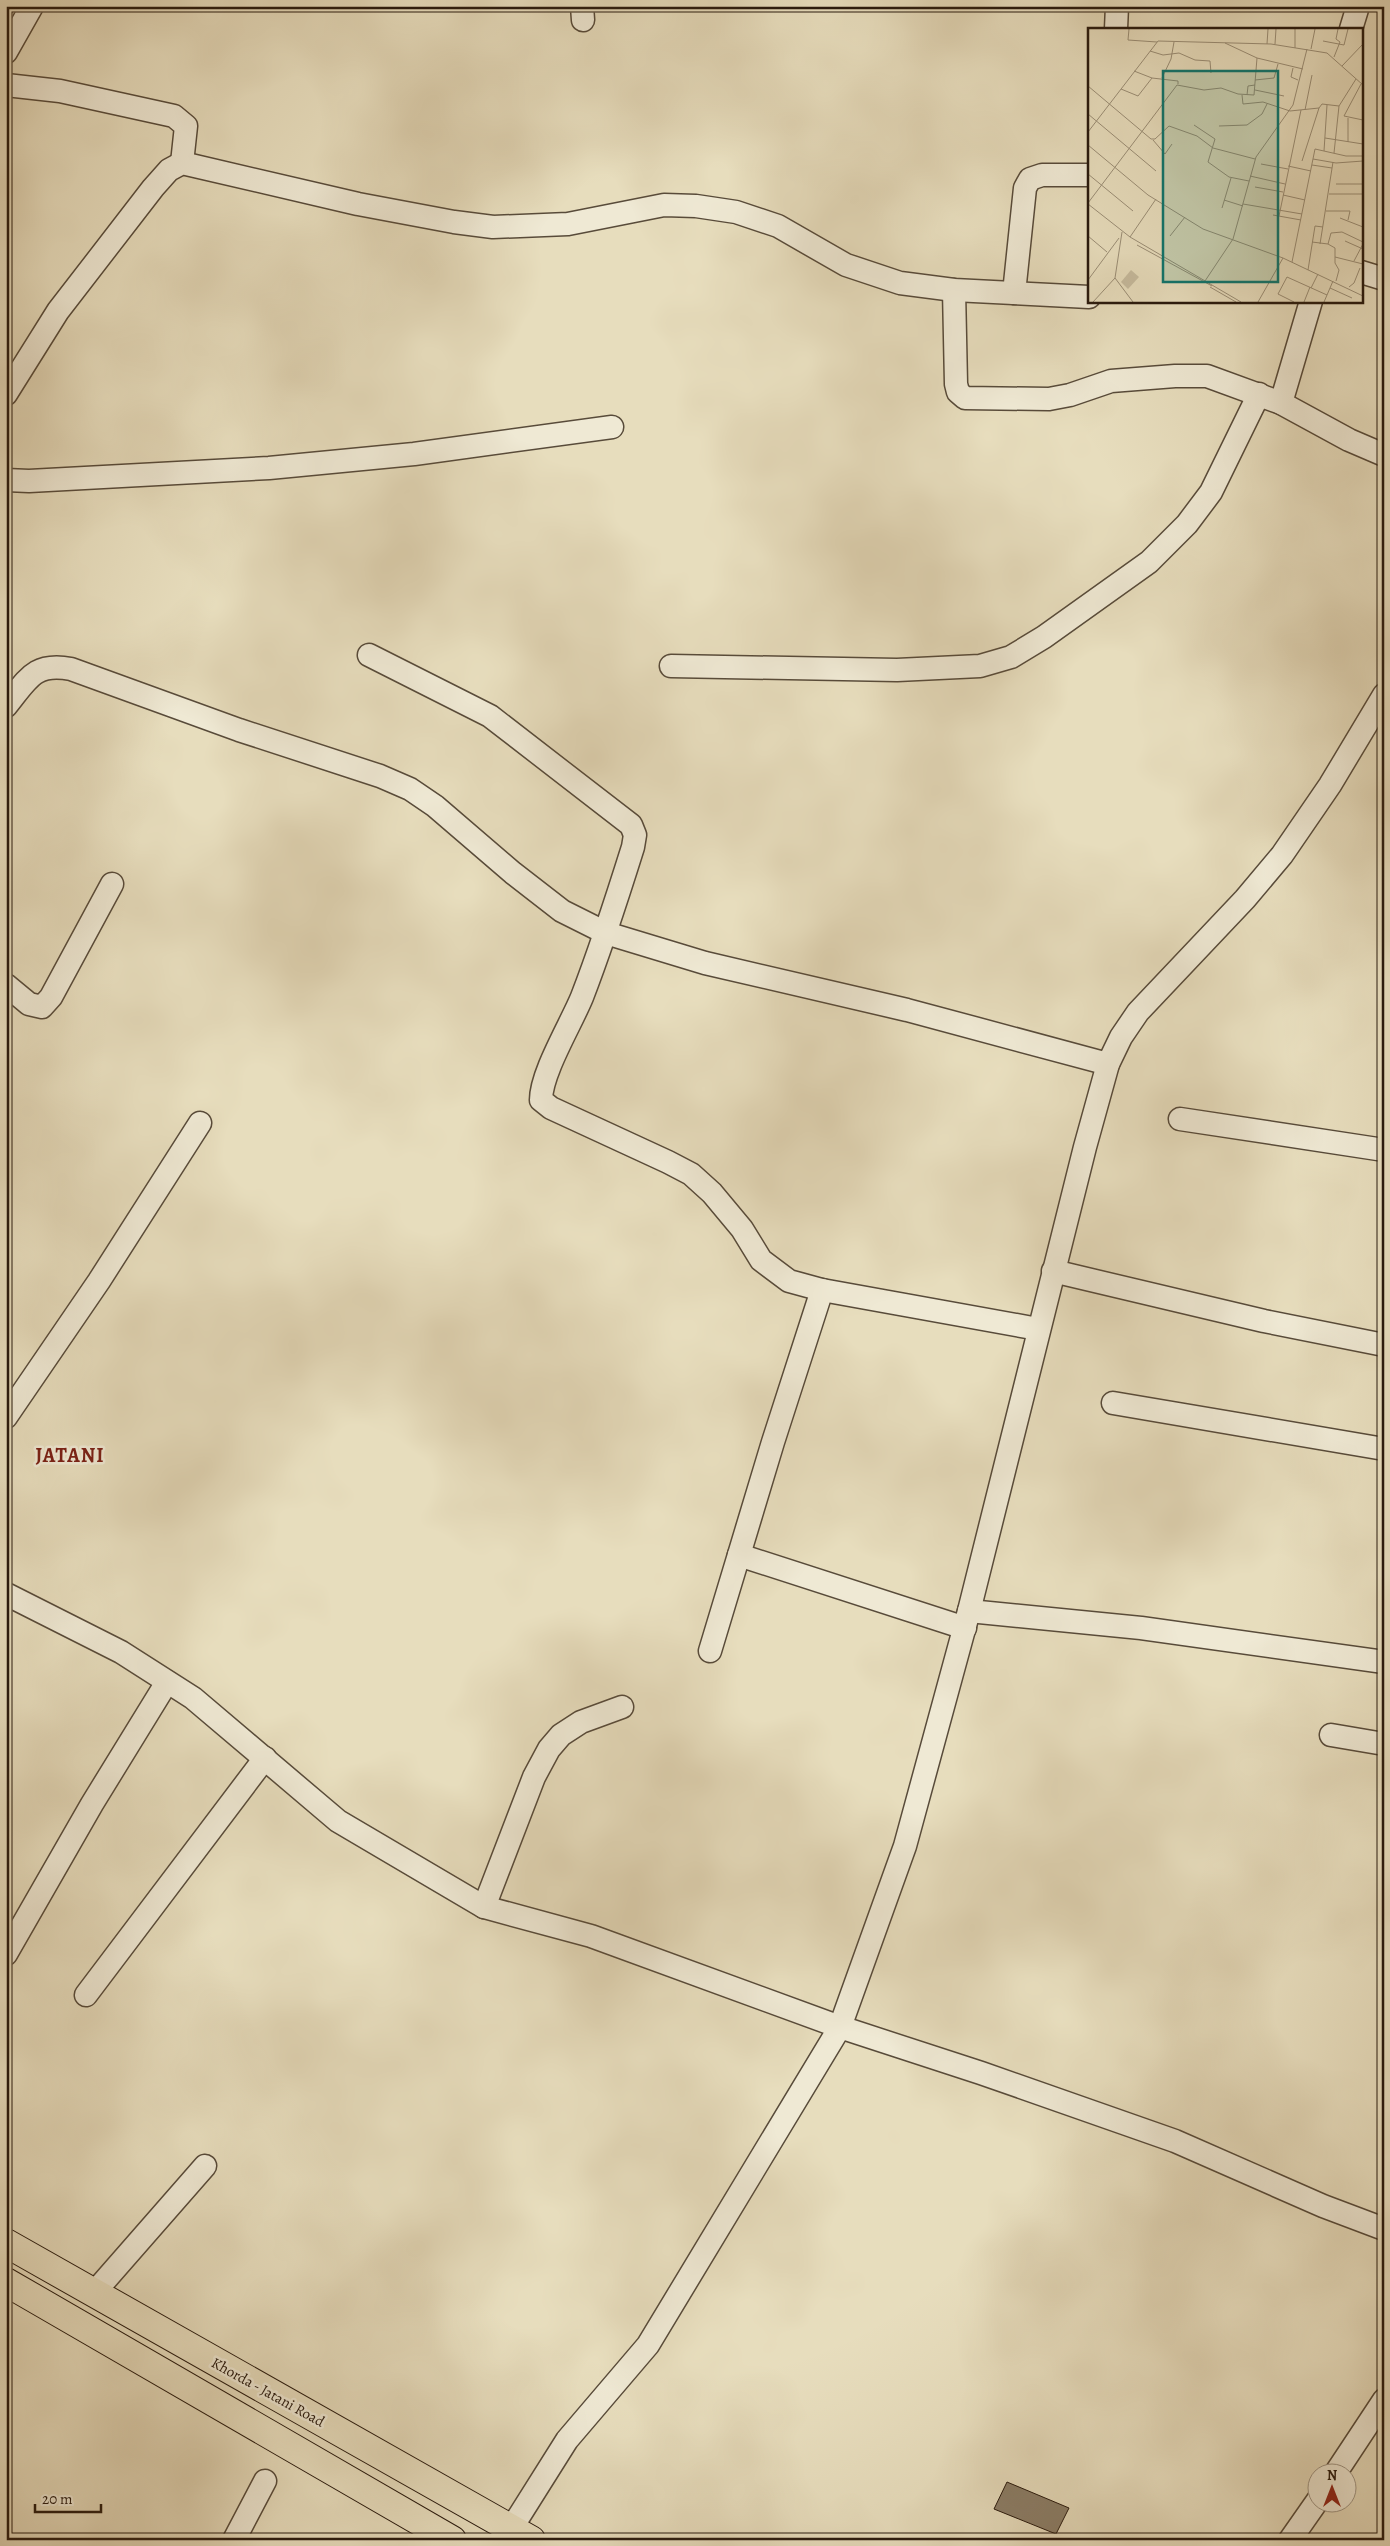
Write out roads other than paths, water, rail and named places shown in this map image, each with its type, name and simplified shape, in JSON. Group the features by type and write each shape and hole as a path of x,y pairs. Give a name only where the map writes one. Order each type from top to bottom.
{"main road":[{"name":"Khorda - Jatani Road","path":"6,2243 93,2294 521,2534"},
{"path":"6,2282 452,2540"}],"street":[{"path":"6,52 32,6"},
{"path":"1116,28 1118,6"},
{"path":"1351,28 1358,6"},
{"path":"6,86 60,91 174,116 186,126 182,162"},
{"path":"6,394 58,311 153,188 169,170 182,162 358,204 454,222 493,227 568,224 664,205 696,206 736,212 778,226 846,265 900,283 954,290 1088,297"},
{"path":"1014,293 1025,188 1030,179 1042,175 1088,175"},
{"path":"1362,272 1384,279"},
{"path":"954,290 956,384 958,392 965,398 1049,399 1070,395 1111,381 1194,375 1223,380 1282,403 1349,440 1384,455"},
{"path":"1282,403 1311,302"},
{"path":"671,666 897,670 980,666 1011,658 1044,637 1149,562 1188,524 1211,492 1259,394"},
{"path":"6,480 269,468 414,454 612,427"},
{"path":"369,655 490,716 631,825 635,835 606,933 581,998 545,1081 541,1100 551,1108 691,1174 712,1193 742,1229 761,1260 790,1281 822,1290 1038,1329"},
{"path":"6,706 38,670 53,666 71,668 239,730 380,776 410,789 435,806 513,873 562,911 606,933 704,963 907,1010 1108,1064"},
{"path":"521,2534 567,2440 648,2345 840,2027 905,1846 967,1619 1084,1146 1108,1064 1121,1037 1138,1012 1245,899 1282,855 1330,784 1384,695"},
{"path":"6,985 30,1004 42,1007 51,997 112,884"},
{"path":"1180,1119 1384,1150"},
{"path":"6,1417 99,1281 200,1123"},
{"path":"1053,1271 1264,1321 1384,1345"},
{"path":"710,1651 738,1555 822,1290"},
{"path":"1113,1403 1384,1449"},
{"path":"738,1555 967,1619 1141,1628 1384,1662"},
{"path":"6,1594 121,1652 193,1698 338,1821 484,1907 591,1936 840,2027 981,2073 1175,2141 1323,2206 1384,2229"},
{"path":"6,1954 92,1804 168,1682"},
{"path":"484,1907 534,1777 548,1749 561,1735 582,1722 622,1707"},
{"path":"1331,1735 1384,1744"},
{"path":"86,1995 264,1758"},
{"path":"93,2294 205,2166"},
{"path":"1342,2464 1384,2400"},
{"path":"234,2540 265,2481"},
{"path":"1290,2540 1308,2514"}],"district":[{"name":"JATANI","path":"70,1455"}]}
